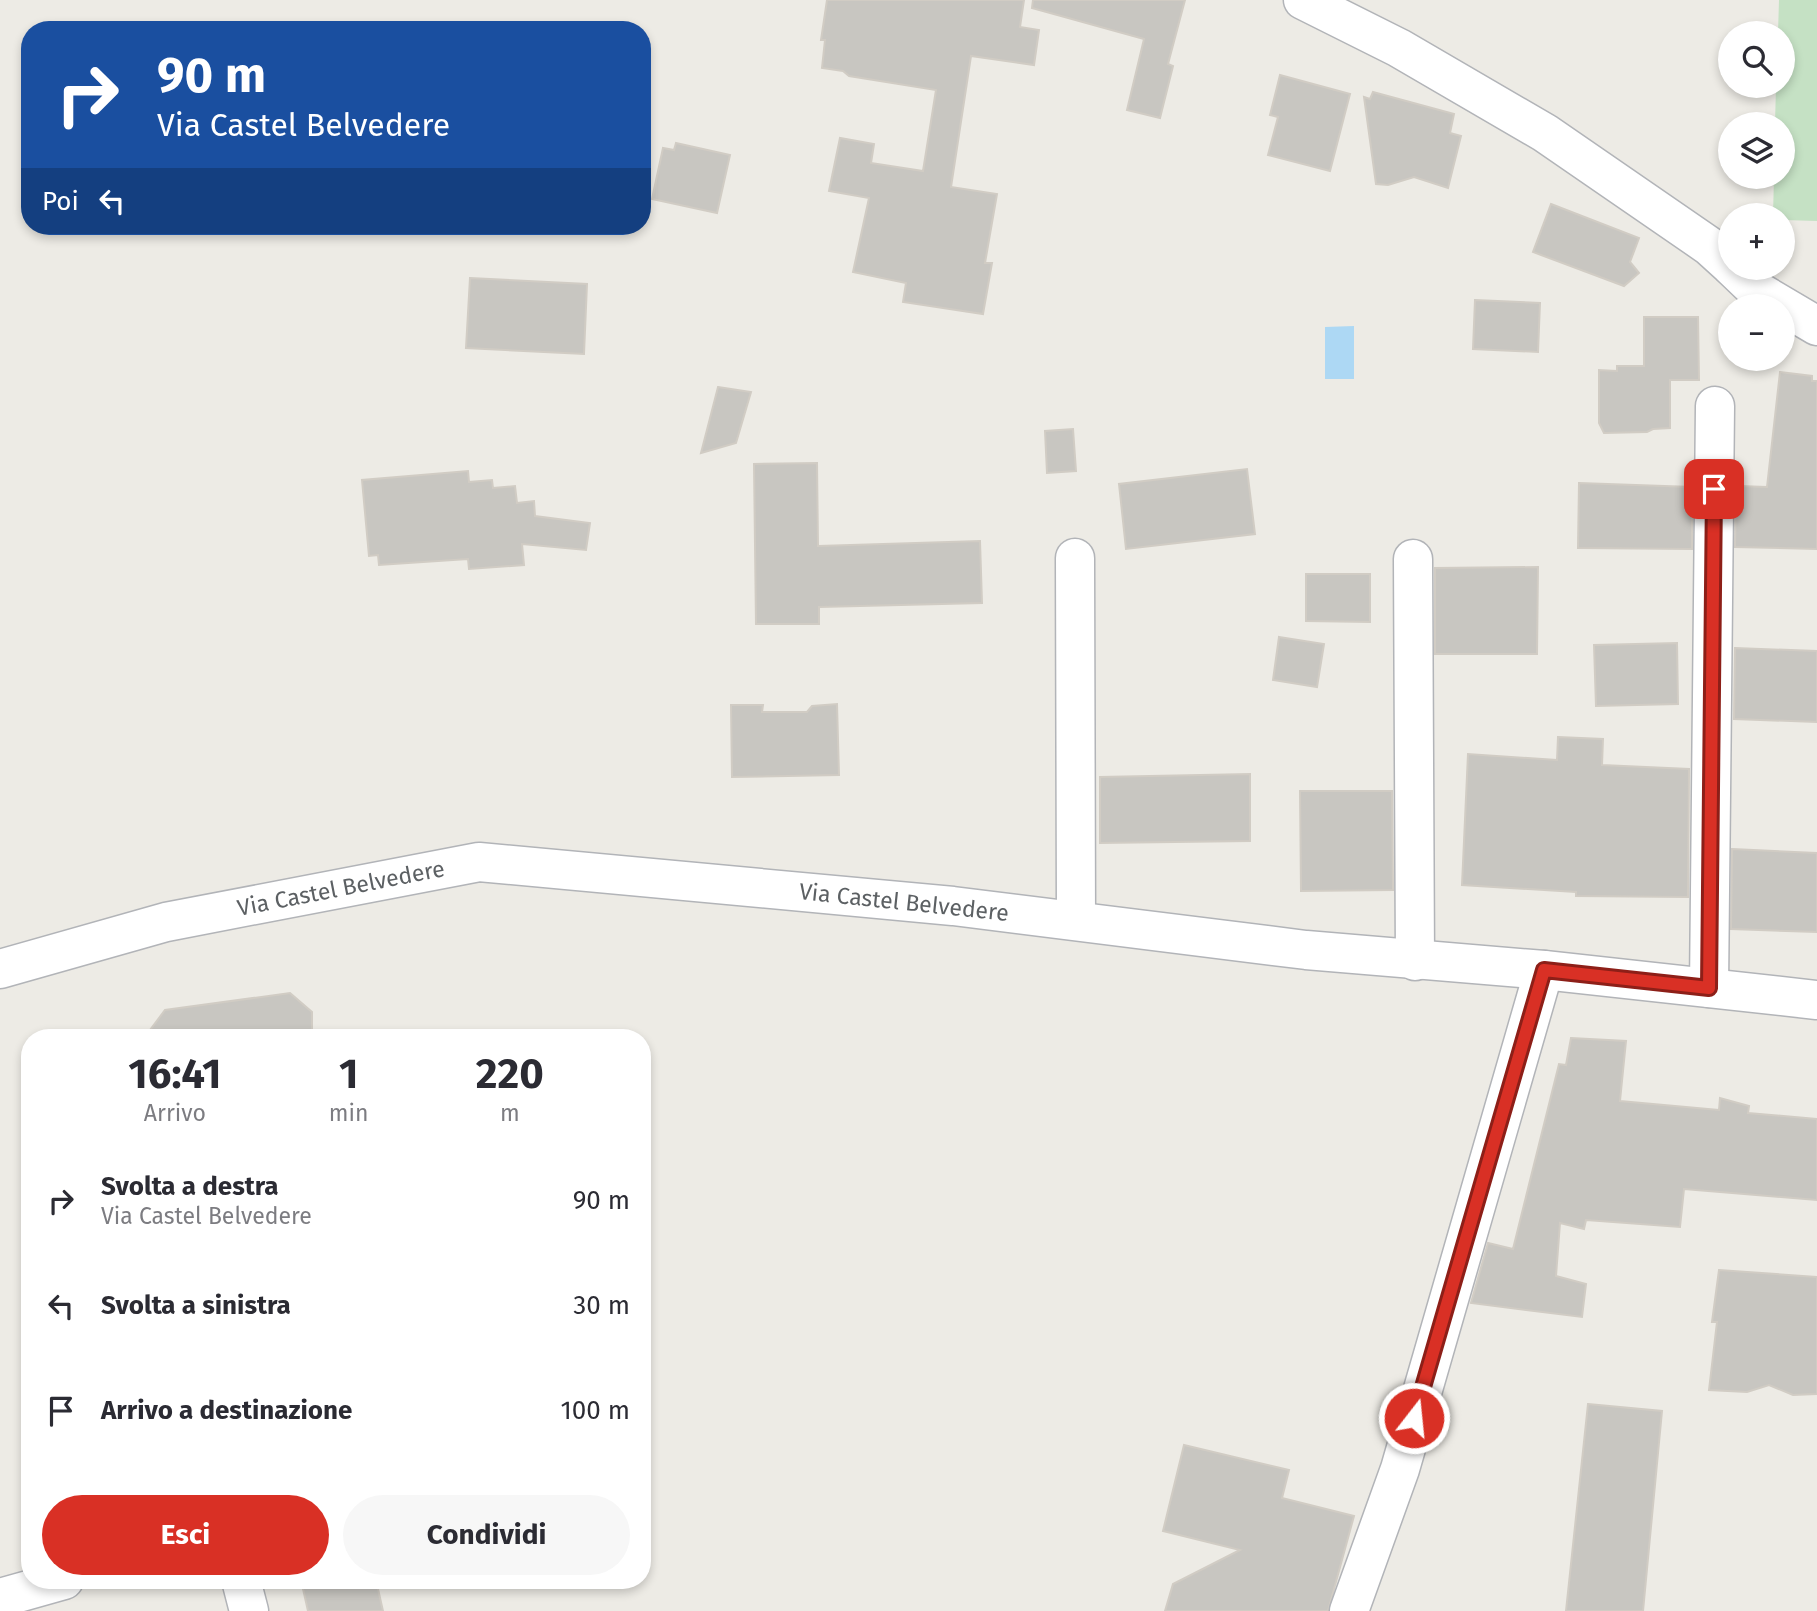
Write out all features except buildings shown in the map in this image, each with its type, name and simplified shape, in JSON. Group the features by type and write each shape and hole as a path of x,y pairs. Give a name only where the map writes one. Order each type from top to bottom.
{"street":[{"path":"1303,0 1399,48 1545,133 1718,254"},
{"path":"1746,280 1756,290 1817,326"},
{"path":"1709,988 1715,406"},
{"path":"1074,558 1076,919"},
{"path":"1413,559 1415,961"},
{"name":"Via Castel Belvedere","path":"0,969 166,922 479,862 1076,919 1306,950 1544,970 1817,1000"},
{"path":"1349,1611 1400,1469 1544,970"},
{"path":"0,1598 32,1589"},
{"path":"243,1589 249,1611"}],"green space":[{"path":"1779,0 1817,0 1817,221 1795,220 1795,203 1773,203 1774,189 1795,189 1795,112 1775,112 1776,98 1795,98 1795,21 1778,21"}],"water":[{"path":"1354,326 1354,379 1325,379 1325,327"}],"route":[{"path":"1414,1418 1544,970 1709,988 1714,489"}]}
